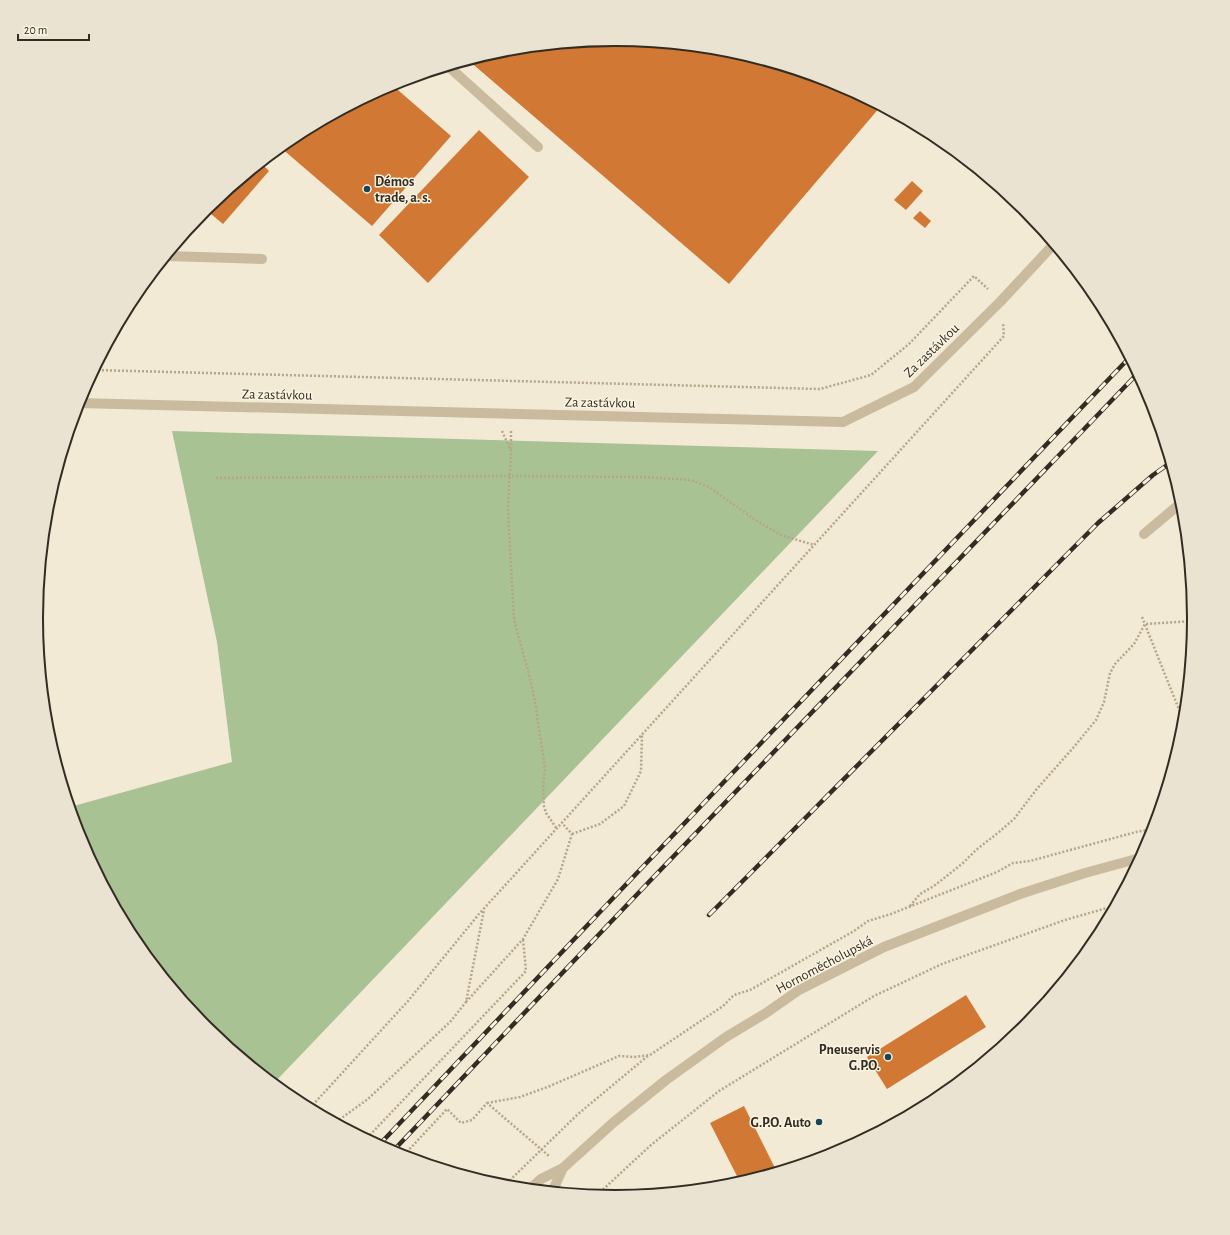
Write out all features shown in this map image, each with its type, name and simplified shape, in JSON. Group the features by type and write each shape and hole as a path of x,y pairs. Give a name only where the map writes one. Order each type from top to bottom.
{"street":[{"path":"452,70 538,147"},
{"name":"Za zastávkou","path":"85,404 843,422 914,387 1001,302 1051,247"},
{"path":"172,256 262,259"},
{"path":"1144,534 1176,507"},
{"name":"Hornoměcholupská","path":"535,1184 541,1179 563,1168 614,1122 666,1080 726,1037 766,1013 799,990 884,947 1005,900 1085,873 1132,860"},
{"name":"Hornoměcholupská","path":"555,1186 563,1168"}],"path":[{"path":"100,370 820,389 871,375 909,344 974,276 1001,302 1004,336 562,823 484,910 408,1001 314,1104"},
{"path":"495,414 510,451 508,511 514,620 535,702 545,768 543,787 544,806 546,813 557,829"},
{"path":"216,478 510,476 643,477 692,480 709,487 757,521 782,535 814,545"},
{"path":"1142,617 1179,710"},
{"path":"1145,624 1187,621"},
{"path":"910,906 920,894 934,886 963,863 976,850 1014,819 1036,790 1096,720 1104,702 1110,673 1115,664 1134,644 1145,624"},
{"path":"572,834 600,824 624,806 641,771 642,735"},
{"path":"562,823 572,834"},
{"path":"340,1119 368,1099 450,1022 523,939 558,879 572,834"},
{"path":"603,1189 651,1145 719,1091 874,996 942,964 1065,920 1108,908"},
{"path":"466,1002 484,910"},
{"path":"370,1135 526,970 523,939"},
{"path":"510,1180 578,1114 650,1055"},
{"path":"409,1151 447,1109 460,1122 472,1120 487,1103 563,1168"}],"green space":[{"path":"172,431 878,451 278,1079 238,1048 211,1022 185,995 161,966 139,935 102,870 75,806 232,762 217,642"}],"building":[{"path":"615,46 690,50 727,56 799,76 834,89 878,109 729,284 472,64 503,56 540,50 578,47"},
{"name":"Démos trade, a. s.","path":"397,89 451,136 372,226 285,151 329,122 362,104"},
{"path":"479,130 529,177 428,283 379,235"},
{"path":"264,166 269,171 223,224 210,214 238,187"},
{"path":"912,181 923,191 906,210 894,200"},
{"path":"920,211 931,221 925,228 913,218"},
{"path":"966,995 986,1027 887,1089 867,1057"},
{"path":"744,1106 774,1167 737,1176 710,1123"}],"railway":[{"path":"383,1140 1126,361"},
{"path":"397,1146 1134,378"},
{"path":"709,915 1098,523 1153,475 1167,465"}],"place":[{"name":"Démos trade, a. s.","path":"367,189"},
{"name":"Pneuservis G.P.O.","path":"888,1057"},
{"name":"G.P.O. Auto","path":"819,1122"}]}
